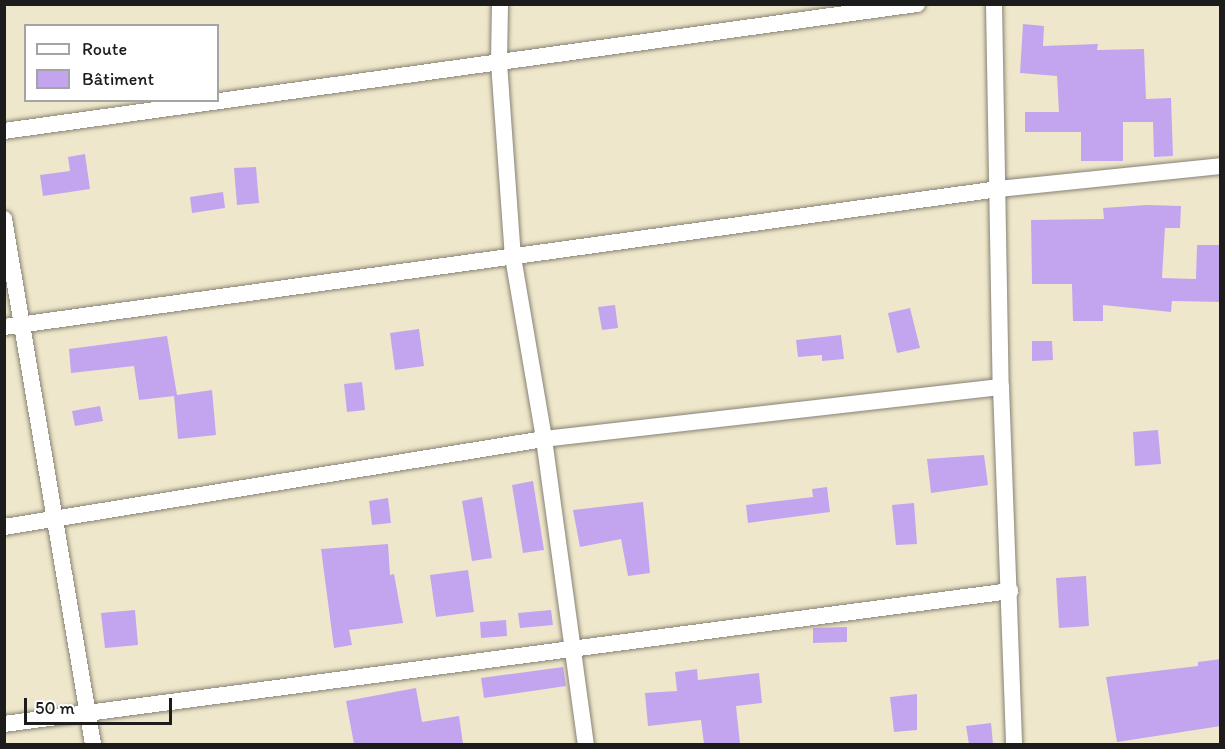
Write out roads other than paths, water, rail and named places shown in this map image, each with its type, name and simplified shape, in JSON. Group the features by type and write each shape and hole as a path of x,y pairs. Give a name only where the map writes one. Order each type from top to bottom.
{"street":[{"path":"500,4 499,63 513,256 544,439 586,744"},
{"path":"219,101 917,4"},
{"path":"994,4 999,189 1000,387 1010,591 1014,744"},
{"path":"4,131 215,102"},
{"path":"13,326 999,189 1221,166"},
{"path":"4,219 13,326 54,518 93,744"},
{"path":"4,527 544,439 1000,387"},
{"path":"4,724 88,711 1010,591"}]}
